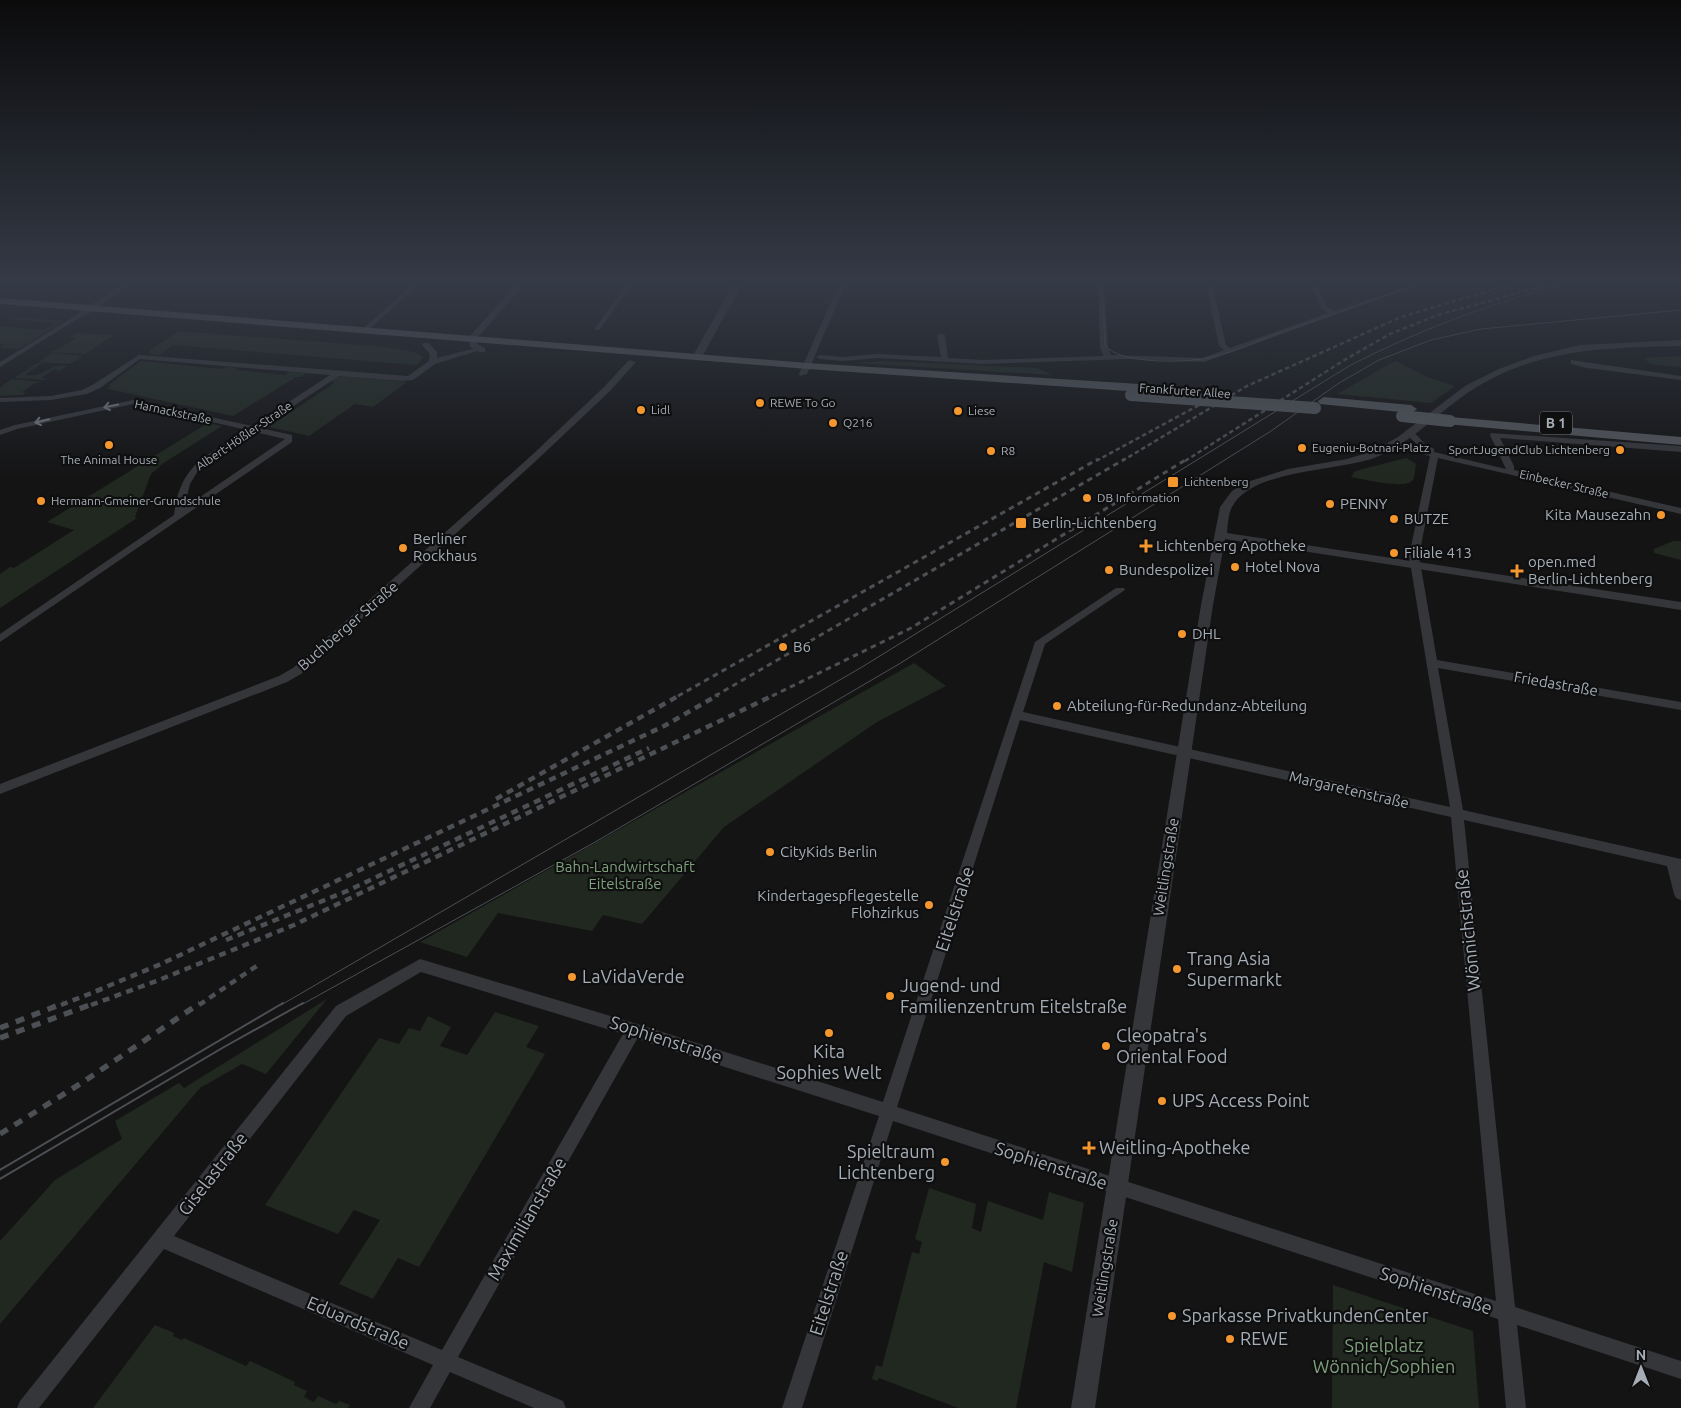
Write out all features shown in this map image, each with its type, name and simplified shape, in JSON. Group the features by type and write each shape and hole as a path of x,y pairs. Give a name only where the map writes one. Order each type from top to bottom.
{"main road":[{"name":"Frankfurter Allee","path":"461,346 1131,395 1320,405"},
{"name":"Frankfurter Allee","path":"630,357 686,359 697,357 806,370 1152,389 1406,412 1681,441"},
{"path":"630,357 700,363 718,359"},
{"name":"Frankfurter Allee","path":"1454,417 1681,434"}],"street":[{"path":"0,366 32,346"},
{"path":"427,346 434,354 432,362"},
{"name":"Frankfurter Allee","path":"0,400 51,398 84,392 98,386 140,357 406,379 432,362 476,346"},
{"path":"697,357 703,346"},
{"path":"806,370 816,346"},
{"path":"943,346 946,360"},
{"path":"1104,346 1109,358"},
{"path":"1223,346 1229,351"},
{"path":"820,357 843,359 877,356 983,362 1109,358 1203,360 1244,346"},
{"path":"1391,445 1474,385 1539,358 1584,349 1637,346"},
{"name":"Buchberger Straße","path":"0,789 283,679 297,671 535,457 607,389 630,357"},
{"path":"1574,362 1587,366 1681,378"},
{"name":"Albert-Hößler-Straße","path":"178,517 178,508 191,472 337,374"},
{"name":"Harnackstraße","path":"0,433 15,427 133,402 289,437"},
{"name":"Einbecker Straße","path":"1409,432 1421,445 1446,458"},
{"path":"1510,472 1510,466 1494,435 1681,449"},
{"name":"Albert-Hößler-Straße","path":"0,639 289,440 289,437"},
{"name":"Einbecker Straße","path":"1391,445 1681,511"},
{"name":"Weitlingstraße","path":"1083,1408 1183,753 1226,507 1230,498 1245,485 1258,479 1365,458 1391,445"},
{"name":"Wönnichstraße","path":"1434,455 1414,556 1457,814 1516,1408"},
{"path":"1220,535 1681,606"},
{"name":"Eitelstraße","path":"792,1408 1040,642 1120,590"},
{"name":"Friedastraße","path":"1431,664 1681,706"},
{"name":"Margaretenstraße","path":"1016,715 1676,863"},
{"path":"1676,863 1681,894"},
{"name":"Sophienstraße","path":"420,965 634,1030 1681,1370"},
{"name":"Giselastraße","path":"27,1408 341,1011 420,965"},
{"name":"Maximilianstraße","path":"419,1408 634,1030"},
{"name":"Eduardstraße","path":"161,1239 556,1408"}],"green space":[{"path":"3,346 24,346 19,349 0,348"},
{"path":"64,346 98,346 85,354 49,352"},
{"path":"157,346 172,346 160,355 150,354 149,351"},
{"path":"182,346 385,347 414,352 423,357 417,365"},
{"path":"52,353 83,356 70,364 39,362"},
{"path":"1681,356 1681,367 1650,364 1644,358"},
{"path":"141,361 220,369 227,367 238,368 235,370 285,375 288,372 306,373 301,377 296,377 233,416 108,389 110,384"},
{"path":"885,361 1037,368 1052,375 856,363"},
{"path":"1395,361 1427,377 1455,386 1431,403 1337,394"},
{"path":"37,363 42,363 25,375 38,374 55,367 67,366 54,375 59,370 53,370 41,378 46,379 52,376 45,380 14,378"},
{"path":"341,376 407,382 373,407 355,404 309,436 269,427 334,383 331,380"},
{"path":"12,379 43,382 35,383 22,392 26,393 23,395 0,396 0,387"},
{"path":"208,423 222,426 162,464 151,474 135,517 137,518 0,608 0,574 10,567 14,568 74,530 47,522"},
{"path":"1406,458 1416,464 1414,478 1409,483 1383,483 1351,477 1354,472 1359,470"},
{"path":"1673,541 1681,541 1681,560 1654,553 1654,549"},
{"name":"Bahn-Landwirtschaft Eitelstraße","path":"914,663 946,686 877,722 724,827 642,924 603,915 592,931 498,913 467,957 420,942"},
{"path":"327,999 266,1074 242,1064 200,1088 0,1324 0,1241 55,1180 122,1139 115,1121 179,1083 184,1088"},
{"path":"495,1012 539,1026 526,1047 545,1054 419,1267 398,1258 373,1299 339,1284 380,1220 354,1210 338,1234 265,1205 379,1038 399,1044 409,1028 420,1031 428,1016 451,1027 440,1046 467,1055"},
{"path":"929,1188 976,1204 972,1228 981,1232 988,1201 1043,1220 1049,1192 1084,1203 1072,1272 1044,1262 1016,1408 958,1408 879,1378 877,1381 872,1379 876,1365 882,1367 912,1252 919,1254 922,1242 915,1239"},
{"name":"Spielplatz Wönnich/Sophien","path":"1333,1285 1473,1331 1479,1408 1332,1408"},
{"path":"155,1325 174,1333 173,1336 182,1340 184,1338 246,1366 250,1361 295,1382 294,1385 307,1391 304,1397 314,1402 318,1396 336,1404 339,1401 350,1405 348,1408 93,1408"}],"tram line":[{"path":"1106,346 1112,352 1124,356 1155,361 1202,359 1248,346"},
{"path":"281,1005 862,667 1349,366 1391,346"},
{"path":"301,1005 597,841 899,664 1271,431 1339,383 1379,360 1416,346"},
{"path":"0,1170 283,1003"},
{"path":"0,1179 224,1047 303,1003"}],"railway":[{"path":"1122,461 1247,386 1337,346"},
{"path":"1185,461 1369,346"},
{"path":"1096,461 1223,392"},
{"path":"678,696 1098,459"},
{"path":"715,696 1125,459"},
{"path":"772,696 911,628 1187,459"},
{"path":"496,799 680,695"},
{"path":"96,991 161,964 664,726 718,695"},
{"path":"91,1005 159,980 294,925 774,695"},
{"path":"226,940 347,891 649,748"},
{"path":"199,1005 261,963"},
{"path":"61,1005 102,989"},
{"path":"0,1028 64,1003"},
{"path":"0,1038 95,1003"},
{"path":"0,1134 80,1084 200,1003"}],"place":[{"name":"REWE To Go","path":"760,403"},
{"name":"Lidl","path":"641,410"},
{"name":"Liese","path":"958,411"},
{"name":"Q216","path":"833,423"},
{"name":"The Animal House","path":"109,445"},
{"name":"Eugeniu-Botnari-Platz","path":"1302,448"},
{"name":"SportJugendClub Lichtenberg","path":"1620,450"},
{"name":"R8","path":"991,451"},
{"name":"Lichtenberg","path":"1173,482"},
{"name":"DB Information","path":"1087,498"},
{"name":"Hermann-Gmeiner-Grundschule","path":"41,501"},
{"name":"PENNY","path":"1330,504"},
{"name":"Kita Mausezahn","path":"1661,515"},
{"name":"BUTZE","path":"1394,519"},
{"name":"Berlin-Lichtenberg","path":"1021,523"},
{"name":"Lichtenberg Apotheke","path":"1146,546"},
{"name":"Berliner Rockhaus","path":"403,548"},
{"name":"Filiale 413","path":"1394,553"},
{"name":"Hotel Nova","path":"1235,567"},
{"name":"Bundespolizei","path":"1109,570"},
{"name":"open.med Berlin-Lichtenberg","path":"1517,571"},
{"name":"DHL","path":"1182,634"},
{"name":"B6","path":"783,647"},
{"name":"Abteilung-für-Redundanz-Abteilung","path":"1057,706"},
{"name":"CityKids Berlin","path":"770,852"},
{"name":"Kindertagespflegestelle Flohzirkus","path":"929,905"},
{"name":"Trang Asia Supermarkt","path":"1177,969"},
{"name":"LaVidaVerde","path":"572,977"},
{"name":"Jugend- und Familienzentrum Eitelstraße","path":"890,996"},
{"name":"Kita Sophies Welt","path":"829,1033"},
{"name":"Cleopatra's Oriental Food","path":"1106,1046"},
{"name":"UPS Access Point","path":"1162,1101"},
{"name":"Weitling-Apotheke","path":"1089,1148"},
{"name":"Spieltraum Lichtenberg","path":"945,1162"},
{"name":"Sparkasse PrivatkundenCenter","path":"1172,1316"},
{"name":"REWE","path":"1230,1339"}]}
